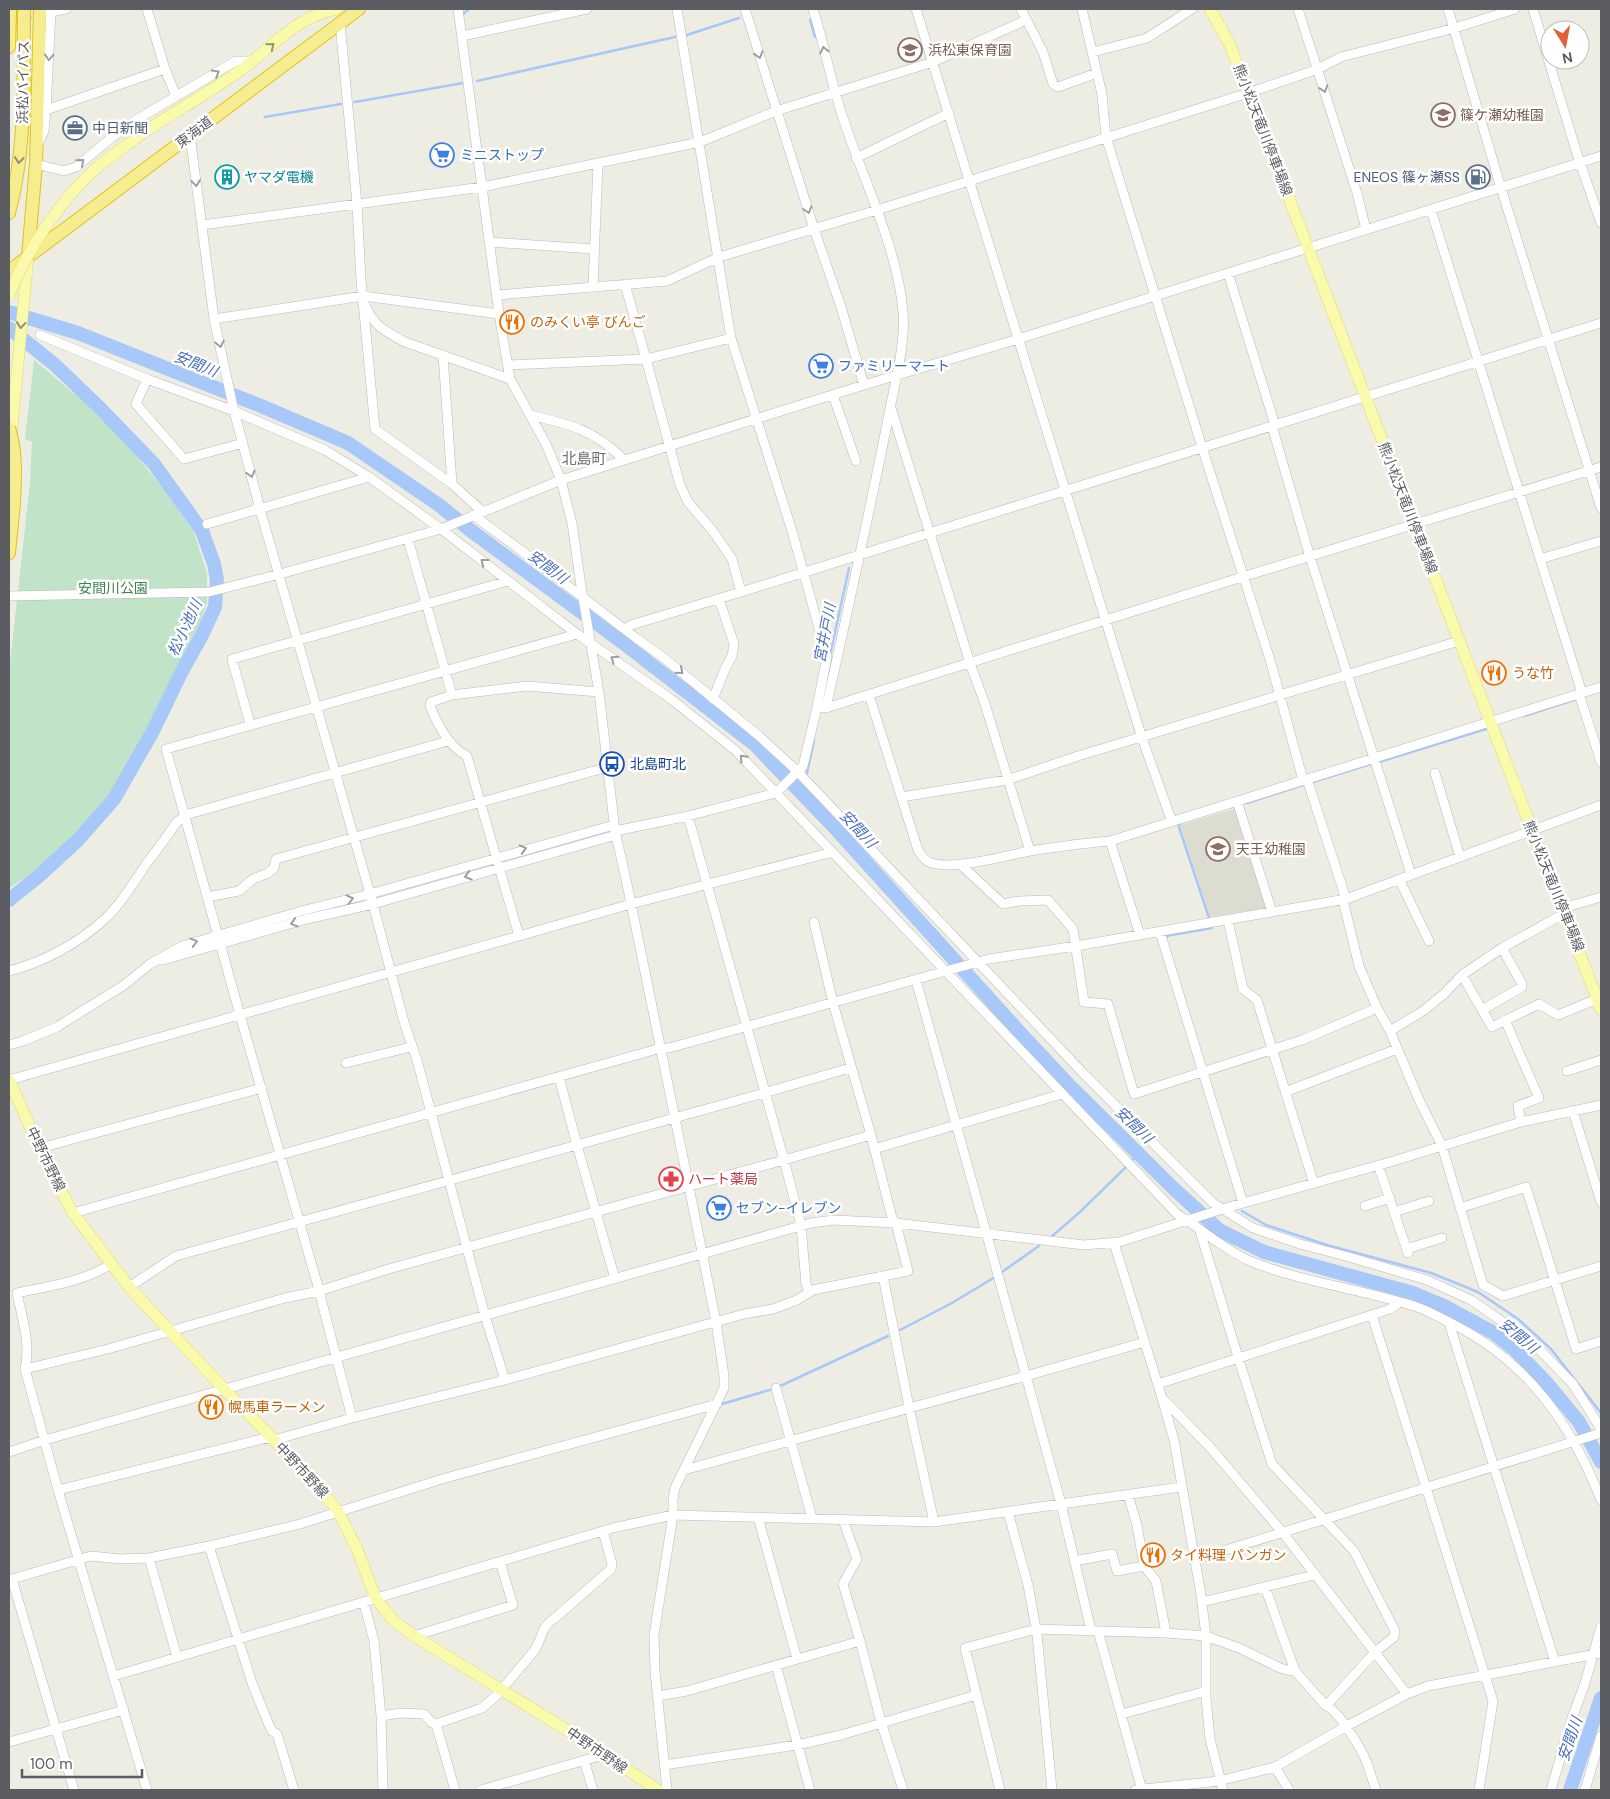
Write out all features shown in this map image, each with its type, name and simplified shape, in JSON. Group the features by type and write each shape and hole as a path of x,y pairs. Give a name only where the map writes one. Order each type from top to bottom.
{"highway":[{"name":"浜松バイパス","path":"9,47 10,9"},
{"name":"浜松バイパス","path":"9,213 19,164 23,112 24,9"},
{"name":"東海道","path":"9,271 359,9"},
{"path":"28,256 47,10"},
{"path":"34,192 41,222 46,226 56,229 66,228"},
{"path":"9,428 14,443 16,467 9,553"}],"main road":[{"path":"9,295 42,232 75,190 100,165 144,132 252,61 292,29 321,10 338,9"},
{"name":"熊小松天竜川停車場線","path":"1210,9 1230,45 1532,831 1599,997"},
{"path":"9,460 28,256"},
{"name":"中野市野線","path":"9,1080 13,1099 74,1213 129,1287 225,1390 310,1477 338,1512 356,1549 376,1599 394,1621 414,1636 501,1689 658,1790"}],"street":[{"path":"36,148 44,131 46,110 47,10 66,9"},
{"path":"147,9 165,69 176,96"},
{"path":"458,9 499,314 510,379 546,444 561,480 572,523 599,692 615,830 662,1048 716,1322 724,1376 724,1388 675,1488 673,1514 654,1635 667,1790"},
{"path":"462,36 582,9"},
{"path":"677,9 732,338 792,531 827,657 822,708"},
{"path":"744,9 814,229 841,306 864,385"},
{"path":"9,1045 57,1027 124,985 150,964 182,946 497,857 615,830 688,816 777,793 803,766 822,708 854,556 890,405 904,315 902,295 895,267 877,210 856,158 834,93 820,29 812,9"},
{"path":"916,9 950,113 969,180 1142,738 1172,822"},
{"path":"1022,9 1043,52 1053,84 1058,87 1097,73"},
{"path":"1082,9 1102,94 1106,137 1242,577 1271,663 1279,696 1305,780 1344,899 1359,966 1377,1008 1390,1031 1419,1100 1442,1146 1483,1285 1503,1296 1601,1266"},
{"path":"1093,52 1147,38 1192,9"},
{"path":"1298,9 1357,193 1366,230"},
{"path":"1448,9 1501,188 1601,508"},
{"path":"497,295 668,281 719,257 877,210 1248,93 1318,69 1341,57 1454,28 1515,9"},
{"path":"1533,9 1578,157 1601,223"},
{"path":"202,225 482,187 700,142 776,111 933,62 1026,20"},
{"path":"340,23 357,204 374,429 452,484 483,512"},
{"path":"36,164 64,171 76,167 123,129 176,96 236,61 252,61"},
{"path":"46,110 165,69"},
{"path":"856,158 950,113"},
{"path":"190,135 214,319 234,410 334,772 373,904 411,1047 417,1060 485,1316 505,1380"},
{"path":"9,596 209,592 408,539 441,529 561,480 1601,156"},
{"path":"593,287 598,163"},
{"path":"1431,210 1601,762"},
{"path":"490,242 594,249"},
{"path":"1228,273 1310,557 1411,874"},
{"path":"625,284 668,447 680,484 688,502 712,530 732,559 741,592"},
{"path":"363,296 368,312 377,325 389,334 405,342 510,379"},
{"path":"214,319 363,296 499,314"},
{"path":"625,629 632,624 719,599 1601,323"},
{"path":"40,335 147,379 234,410 325,450 369,477 441,529 577,634 591,641 670,699 736,750 1177,1214 1228,1250 1250,1261 1284,1273 1419,1307 1476,1336 1523,1373 1547,1401 1565,1425 1590,1470 1601,1500"},
{"path":"508,365 646,359 732,338"},
{"path":"443,355 452,484"},
{"path":"147,379 136,404 184,459 243,443"},
{"path":"833,395 856,461"},
{"path":"890,405 1030,851"},
{"path":"530,415 560,422 588,432 610,446 624,460"},
{"path":"822,708 1601,467"},
{"path":"207,524 369,477"},
{"path":"473,516 664,658 759,736 806,782 1090,1080 1213,1204 1253,1228 1300,1244 1349,1256 1427,1280 1471,1300 1532,1342 1573,1384 1601,1429"},
{"path":"408,539 452,695"},
{"path":"1540,559 1601,541"},
{"path":"250,724 232,659 508,581"},
{"path":"713,699 732,656 734,644 719,599"},
{"path":"352,1418 319,1291 166,749 577,634"},
{"path":"901,798 1007,780 1078,756 1459,641"},
{"path":"519,936 467,756 458,751 448,741 430,706 431,702 452,695 526,686 599,692"},
{"path":"869,695 891,761 913,838 923,858 930,863 943,865 1110,841 1601,687"},
{"path":"9,971 25,967 47,957 84,936 106,918 133,885 176,822 185,815 448,741"},
{"path":"208,897 239,891 253,879 268,873 274,868 276,859 608,767"},
{"path":"1435,773 1460,856"},
{"path":"1237,801 1272,912"},
{"path":"74,1213 662,1048 669,1048 978,962 1344,899 1601,805"},
{"path":"688,816 801,1225 806,1284 809,1292"},
{"path":"150,964 307,919 373,904 615,830"},
{"path":"1110,841 1140,935"},
{"path":"9,1080 631,904 834,852"},
{"path":"960,864 1003,904 1019,901 1048,900 1073,929 1084,1002 1108,1004 1134,1094 1302,1040 1377,1008"},
{"path":"1399,879 1429,941"},
{"path":"1390,1031 1423,1011 1444,994 1462,975 1502,948 1564,911 1601,896"},
{"path":"1228,920 1243,989 1256,1000 1314,1184"},
{"path":"58,1490 266,1438 274,1440 352,1418 505,1380 744,1314 773,1309 797,1300 813,1290 908,1271 896,1222 892,1218 871,1136 850,1068 814,922"},
{"path":"1160,932 1244,1203"},
{"path":"1482,1010 1522,988 1522,984 1502,948"},
{"path":"1462,975 1492,1026 1540,1004 1558,1015 1599,997"},
{"path":"916,980 988,1234 1061,1504 1074,1561 1094,1631 1122,1714 1140,1790 1220,1781 1275,1768 1346,1726 1407,1694 1428,1686 1596,1654"},
{"path":"1505,1020 1539,1098 1518,1106 1521,1122"},
{"path":"346,1063 411,1047"},
{"path":"1285,1092 1397,1049"},
{"path":"1567,1071 1601,1060"},
{"path":"129,1287 176,1256 850,1068"},
{"path":"559,1077 615,1279"},
{"path":"40,1148 262,1088"},
{"path":"874,1149 1062,1094"},
{"path":"9,1452 45,1440 702,1255 801,1225 834,1220 896,1222 1084,1245 1114,1242 1521,1122 1601,1106"},
{"path":"1574,1111 1601,1202"},
{"path":"25,1369 108,1349 285,1298 319,1291 392,1268 871,1136"},
{"path":"1378,1165 1407,1251 1442,1238"},
{"path":"1460,1208 1526,1187 1576,1349 1601,1341"},
{"path":"1365,1206 1390,1198"},
{"path":"1394,1212 1429,1201"},
{"path":"1189,1221 1202,1232 1238,1357 1272,1464 1354,1551 1395,1631 1394,1637 1374,1652 1326,1706"},
{"path":"1114,1242 1174,1440 1202,1602 1206,1636 1206,1691 1210,1739 1223,1790"},
{"path":"111,1264 85,1278 13,1294 26,1342 28,1356 25,1369 58,1490 147,1790"},
{"path":"883,1276 934,1522"},
{"path":"1158,1384 1390,1309 1400,1302"},
{"path":"1372,1315 1493,1701 1479,1790"},
{"path":"1451,1323 1450,1326 1555,1662"},
{"path":"684,1470 1145,1342"},
{"path":"776,1388 792,1440 812,1518"},
{"path":"1162,1398 1209,1446 1283,1533 1407,1694"},
{"path":"74,1790 10,1579 91,1556 120,1559 149,1558 210,1546 300,1524 442,1478 717,1404"},
{"path":"1194,1560 1601,1433"},
{"path":"114,1676 602,1531 673,1514 934,1522 1181,1487"},
{"path":"1128,1495 1137,1525 1144,1566 1156,1581 1166,1633"},
{"path":"1008,1512 1028,1585 1036,1629 1052,1790"},
{"path":"758,1517 797,1659"},
{"path":"843,1520 857,1559 843,1584 902,1790"},
{"path":"381,1716 400,1713 424,1714 432,1723 436,1724 476,1711 492,1700 538,1646 546,1624 611,1569 612,1564 602,1531"},
{"path":"210,1546 260,1705 272,1730 278,1734 294,1790"},
{"path":"1074,1561 1112,1554 1117,1571 1144,1566"},
{"path":"149,1558 178,1657"},
{"path":"414,1636 513,1605 500,1562"},
{"path":"1202,1602 1314,1575"},
{"path":"1265,1587 1295,1670 1346,1726 1364,1757 1376,1790"},
{"path":"364,1603 374,1641 381,1716 384,1790"},
{"path":"1552,1790 1596,1654 1601,1627"},
{"path":"1000,1790 965,1648 1036,1629 1166,1633 1206,1636 1239,1648 1280,1668 1295,1670"},
{"path":"658,1696 687,1691 860,1641"},
{"path":"776,1665 810,1790"},
{"path":"1122,1714 1206,1691"},
{"path":"664,1765 797,1745 841,1735 976,1695"},
{"path":"9,1742 124,1710"},
{"path":"436,1724 455,1790"},
{"path":"1585,1790 1601,1736"},
{"path":"481,1790 603,1754"},
{"path":"584,1760 593,1790"},
{"path":"1275,1768 1289,1790"}],"shaded area":[{"path":"1237,808 1268,908 1210,917 1180,825"}],"green space":[{"name":"安間川公園","path":"34,360 78,397 124,440 165,491 194,533 207,573 207,602 201,621 165,690 134,757 113,792 89,822 62,847 29,875 9,888 9,672 30,483 32,442 25,439"}],"waterway":[{"path":"462,15 469,9"},
{"path":"687,35 739,18"},
{"name":"宮井戸川","path":"810,20 815,37"},
{"path":"477,81 675,37"},
{"path":"355,102 463,83"},
{"path":"265,117 341,104"},
{"name":"安間川","path":"9,312 78,333 348,443 439,505 754,744 834,827 1070,1086 1172,1187 1219,1230 1264,1252 1413,1293 1444,1306 1494,1333 1514,1349 1546,1382 1579,1422 1601,1462"},
{"name":"松小池川","path":"9,328 55,365 154,464 202,531 214,564 217,580 215,607 202,635 153,731 114,799 79,839 40,875 9,900"},
{"name":"宮井戸川","path":"830,655 849,568"},
{"name":"宮井戸川","path":"824,700 826,686"},
{"path":"1524,716 1577,699"},
{"path":"1379,762 1486,729"},
{"name":"宮井戸川","path":"806,777 814,741"},
{"path":"1313,782 1374,763"},
{"name":"宮井戸川","path":"804,796 806,783"},
{"path":"1247,803 1306,784"},
{"path":"1180,824 1178,824 1209,918"},
{"path":"1166,939 1166,936 1212,928"},
{"path":"1131,1161 1138,1154"},
{"path":"1051,1237 1127,1166"},
{"path":"1242,1211 1266,1225 1327,1245 1431,1273 1478,1292 1518,1319 1551,1349 1601,1413"},
{"path":"999,1274 1039,1246"},
{"path":"900,1330 952,1303 995,1277"},
{"path":"778,1387 888,1336"},
{"path":"722,1404 773,1389"},
{"name":"安間川","path":"1570,1790 1601,1698"}],"tunnel":[{"path":"9,19 46,13"}],"place":[{"name":"浜松東保育園","path":"910,50"},
{"name":"篠ケ瀬幼稚園","path":"1443,115"},
{"name":"中日新聞","path":"75,128"},
{"name":"ミニストップ","path":"442,155"},
{"name":"ヤマダ電機","path":"227,177"},
{"name":"ENEOS 篠ヶ瀬SS","path":"1478,177"},
{"name":"のみくい亭 びんご","path":"512,322"},
{"name":"ファミリーマート","path":"821,366"},
{"name":"うな竹","path":"1494,673"},
{"name":"北島町北","path":"612,764"},
{"name":"天王幼稚園","path":"1218,849"},
{"name":"ハート薬局","path":"671,1179"},
{"name":"セブン-イレブン","path":"719,1208"},
{"name":"幌馬車ラーメン","path":"211,1407"},
{"name":"タイ料理 パンガン","path":"1153,1555"}],"district":[{"name":"北島町","path":"584,459"}]}
